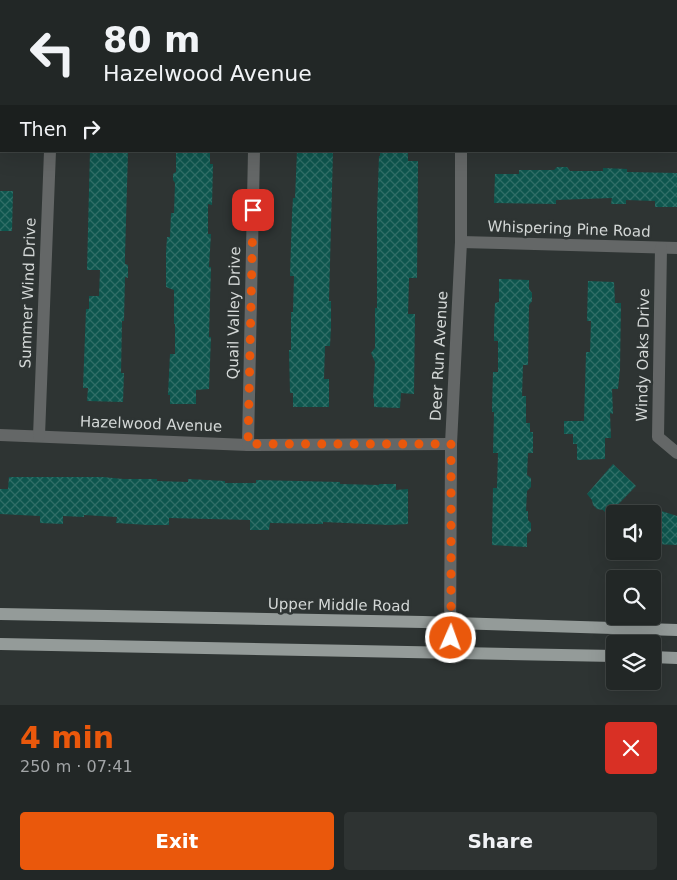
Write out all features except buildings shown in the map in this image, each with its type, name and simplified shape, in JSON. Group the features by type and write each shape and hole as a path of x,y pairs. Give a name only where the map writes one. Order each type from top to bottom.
{"main road":[{"name":"Upper Middle Road","path":"0,614 452,623 677,630"},
{"path":"0,644 606,656"},
{"path":"661,657 677,658"}],"street":[{"name":"Summer Wind Drive","path":"40,436 50,152"},
{"name":"Quail Valley Drive","path":"248,444 254,152"},
{"name":"Deer Run Avenue","path":"450,652 452,623 451,444 461,242 461,152"},
{"name":"Whispering Pine Road","path":"461,242 677,248"},
{"name":"Windy Oaks Drive","path":"660,248 658,437 677,453"},
{"name":"Hazelwood Avenue","path":"0,436 248,444 451,444"}],"route":[{"path":"253,210 248,444 451,444 451,638"}]}
